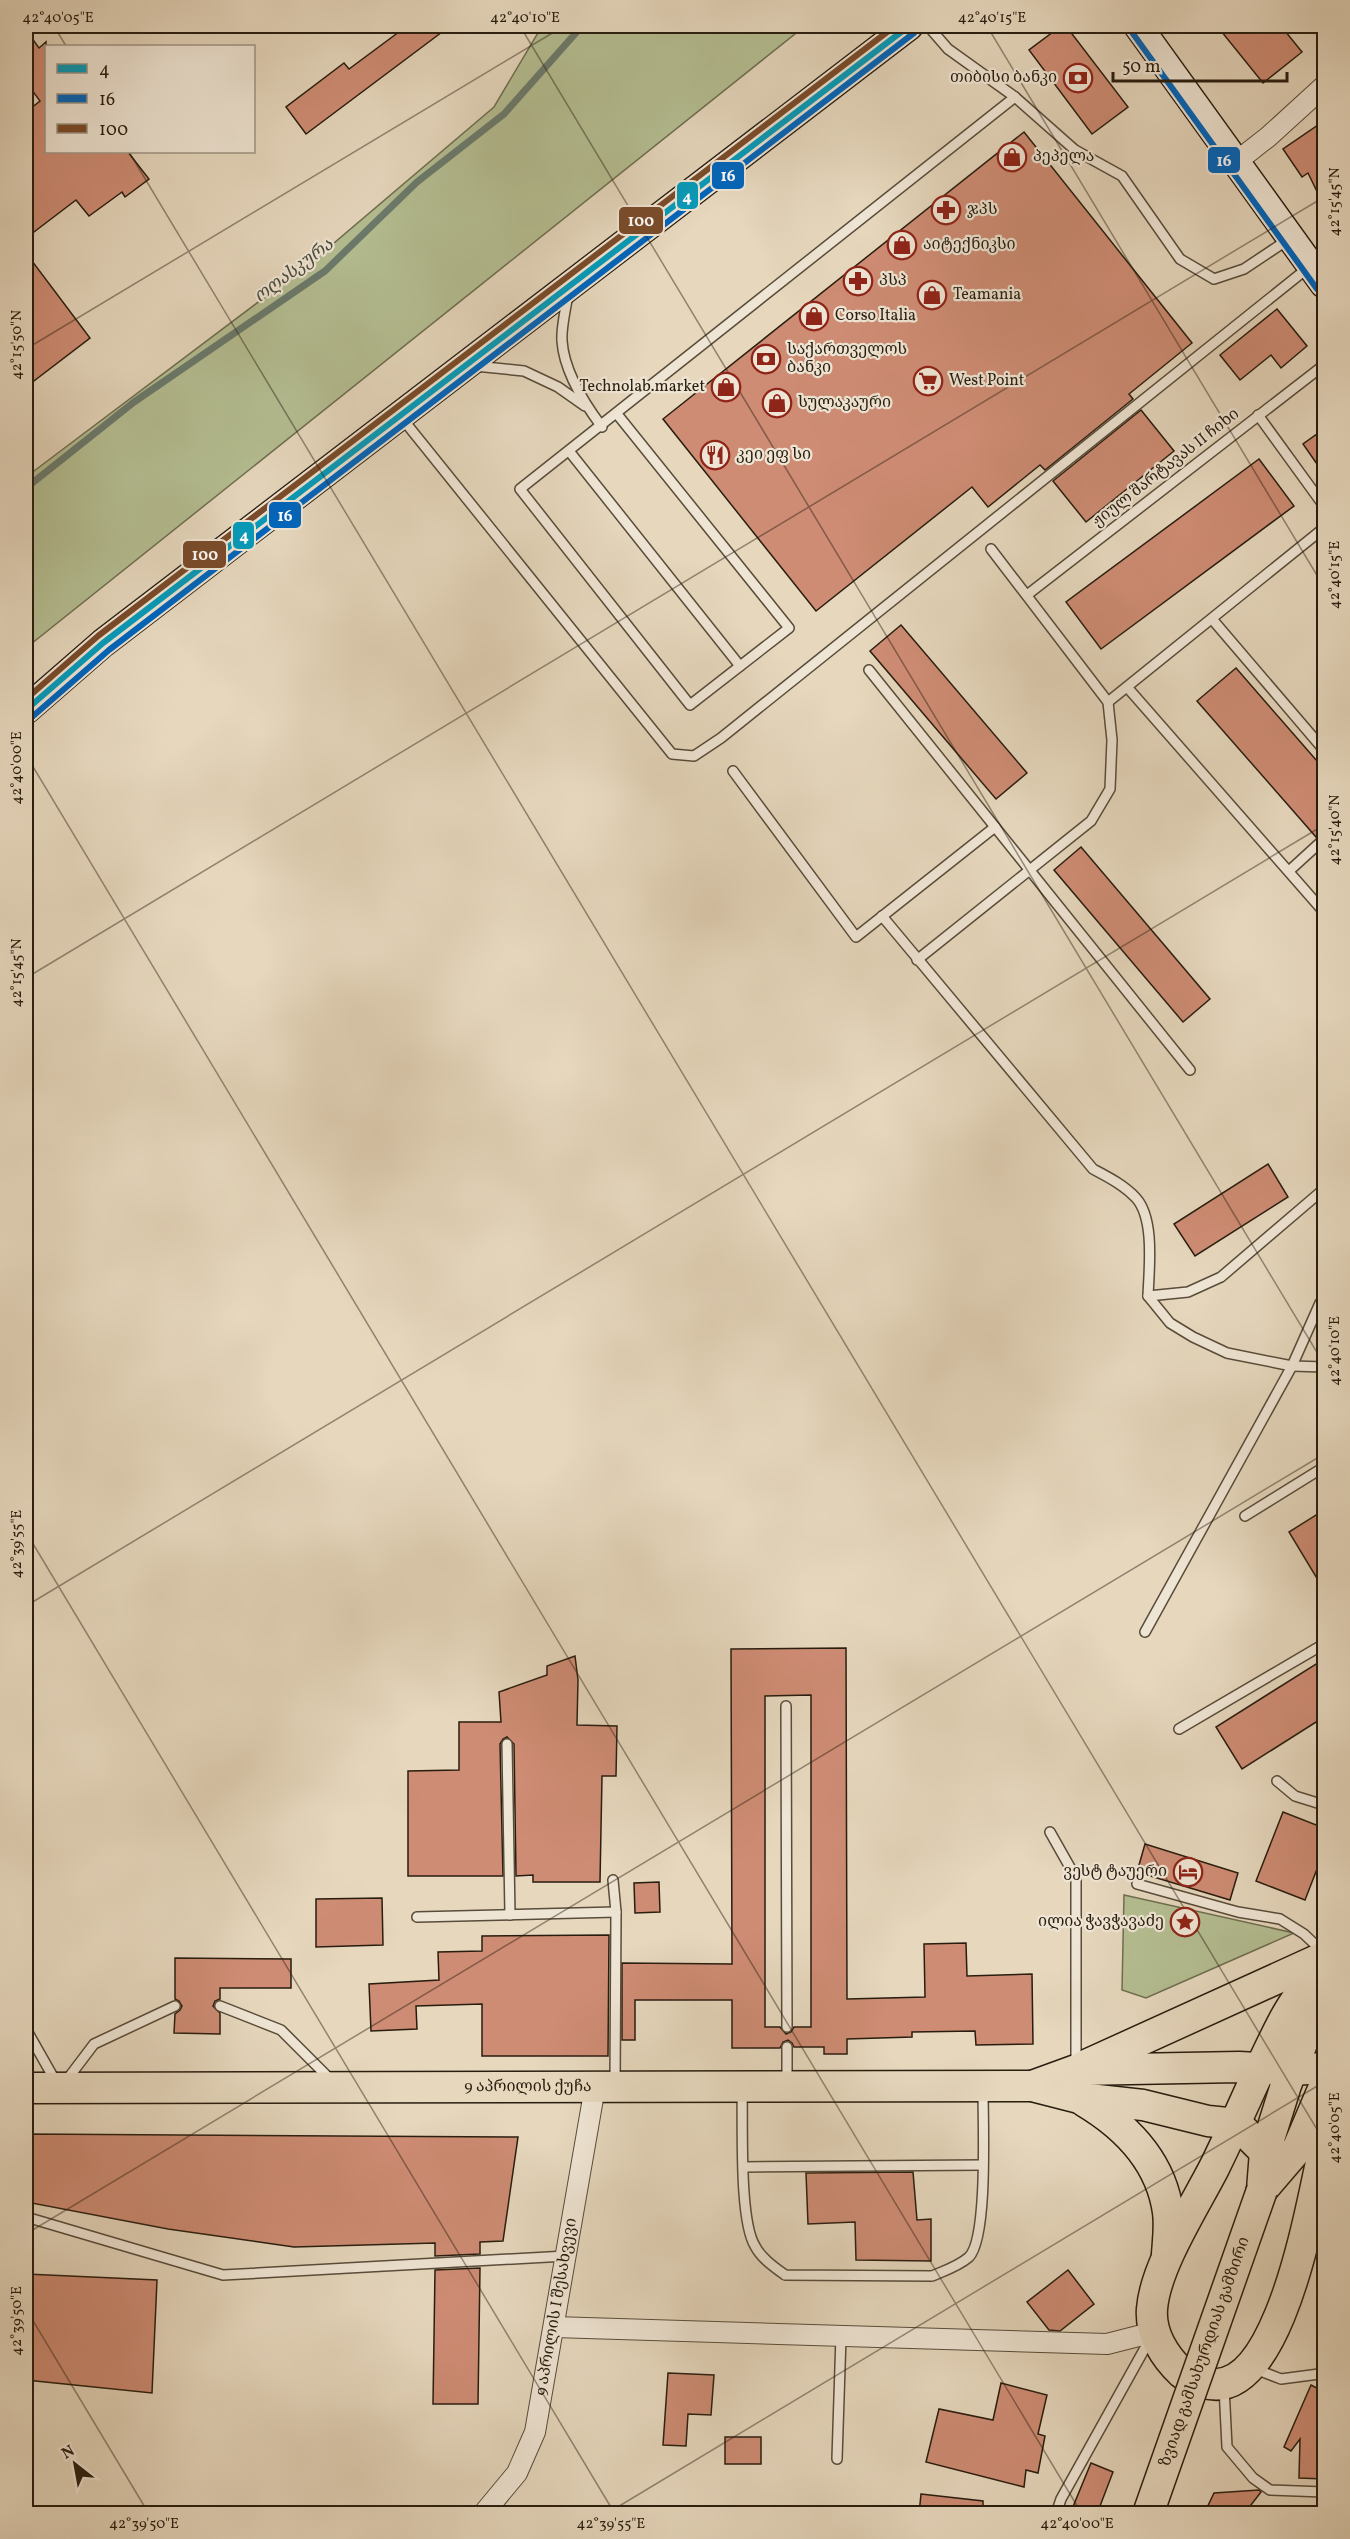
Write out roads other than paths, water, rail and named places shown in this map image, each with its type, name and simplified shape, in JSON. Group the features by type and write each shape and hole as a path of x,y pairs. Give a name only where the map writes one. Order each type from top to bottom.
{"main road":[{"path":"26,710 103,643 909,26"},
{"path":"1138,26 1318,275"},
{"path":"1077,2084 1115,2050 1324,1957"},
{"path":"1316,2145 1300,2261 1271,2337 1251,2367 1224,2385 1212,2385 1187,2377 1163,2350 1154,2332 1152,2311 1155,2289 1167,2260 1236,2124 1284,2019 1324,1957"},
{"name":"ზვიად გამსახურდიას გამზირი","path":"1148,2514 1262,2190 1265,2152 1292,2070 1324,1986"},
{"path":"1077,2084 1262,2068 1292,2070 1324,2068"},
{"path":"1077,2084 1143,2105 1208,2121 1236,2124 1265,2152"},
{"path":"1077,2084 1147,2156 1165,2196 1168,2215 1167,2260"},
{"name":"9 აპრილის ქუჩა","path":"26,2088 787,2087 1077,2084"},
{"name":"ზვიად გამსახურდიას გამზირი","path":"1262,2190 1316,2145 1324,2087"},
{"path":"1300,2261 1324,2231"}],"street":[{"path":"1236,162 1268,137 1324,86"},
{"name":"9 აპრილის I შესახვევი","path":"483,2514 517,2473 535,2432 566,2256 605,2087"},
{"path":"554,2327 1107,2344 1154,2332"}],"lane":[{"path":"928,26 948,50 1015,97 1075,150 1122,176 1180,259 1214,279 1244,269 1291,237"},
{"path":"617,414 789,628 690,705 520,489 1015,97"},
{"path":"400,415 672,753 694,756 721,738 1318,275"},
{"path":"570,286 562,340 569,369 585,406"},
{"path":"465,365 524,371 558,387 585,406 602,426"},
{"name":"ჟიულ შარტავას II ჩიხი","path":"1027,595 1324,365"},
{"path":"1258,415 1324,506"},
{"path":"569,452 740,666"},
{"path":"1108,702 1324,528"},
{"path":"917,960 1091,821 1110,789 1112,740 1108,702 991,549"},
{"path":"1212,619 1324,750"},
{"path":"868,670 1190,1070"},
{"path":"1127,687 1324,912"},
{"path":"733,771 856,937 995,827"},
{"path":"1289,871 1324,839"},
{"path":"882,916 1093,1169 1118,1183 1137,1200 1145,1215 1149,1249 1148,1296 1170,1323 1227,1353 1292,1366 1324,1367"},
{"path":"1148,1296 1188,1292 1221,1277 1324,1189"},
{"path":"1145,1632 1292,1366 1320,1303 1324,1299"},
{"path":"1245,1516 1324,1467"},
{"path":"1179,1729 1324,1644"},
{"path":"786,1706 787,2027"},
{"path":"507,1744 510,1914"},
{"path":"1277,1781 1295,1796 1324,1805"},
{"path":"1050,1832 1076,1878 1077,2084"},
{"path":"605,2087 616,1912 613,1880"},
{"path":"1137,1884 1238,1912 1281,1919 1304,1934 1324,1957"},
{"path":"417,1917 616,1912"},
{"path":"26,2029 60,2088 94,2044 175,2006"},
{"path":"220,2006 281,2030 339,2088"},
{"path":"787,2048 787,2087"},
{"path":"742,2087 746,2219 754,2246 770,2264 785,2275 932,2276 970,2256 978,2237 983,2086"},
{"path":"744,2167 982,2165"},
{"path":"26,2217 223,2275 566,2256"},
{"path":"1056,2514 1061,2499 1154,2332"},
{"path":"837,2459 841,2335"},
{"path":"1251,2367 1281,2379 1319,2374 1324,2371"},
{"path":"1224,2385 1227,2447 1253,2478 1270,2490 1324,2492"}],"waterway":[{"name":"ოღასკურა","path":"26,488 134,402 325,271 417,182 504,114 582,26"}],"place":[{"name":"თიბისი ბანკი","path":"1078,78"},
{"name":"პეპელა","path":"1012,157"},
{"name":"ჯპს","path":"946,210"},
{"name":"აიტექნიკსი","path":"902,245"},
{"name":"პსპ","path":"858,281"},
{"name":"Teamania","path":"932,295"},
{"name":"Corso Italia","path":"814,316"},
{"name":"საქართველოს ბანკი","path":"766,359"},
{"name":"West Point","path":"928,381"},
{"name":"Technolab.market","path":"726,387"},
{"name":"სულაკაური","path":"777,403"},
{"name":"კეი ეფ სი","path":"715,455"},
{"name":"ვესტ ტაუერი","path":"1188,1872"},
{"name":"ილია ჭავჭავაძე","path":"1185,1922"}]}
